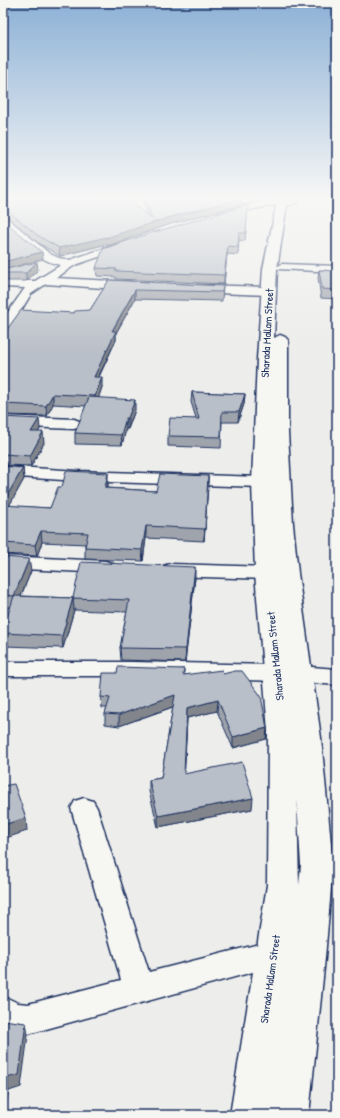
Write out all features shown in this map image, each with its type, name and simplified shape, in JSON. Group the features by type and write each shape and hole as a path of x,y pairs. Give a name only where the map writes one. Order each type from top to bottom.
{"street":[{"path":"37,249 56,261 71,263"},
{"path":"3,329 27,292 43,283 71,263 112,249"},
{"name":"Sharada Mallam Street","path":"273,249 271,257 265,360 262,482 266,573 288,673 307,738 317,865 308,958 289,1115"},
{"name":"Sharada Mallam Street","path":"250,1115 275,953 283,886 282,731 288,673 287,573 280,483 280,376 284,249"},
{"path":"37,266 56,261"},
{"path":"282,267 337,269"},
{"path":"3,284 43,283 142,286"},
{"path":"187,288 269,291"},
{"path":"3,421 74,424"},
{"path":"3,471 78,476 262,482"},
{"path":"3,562 125,568"},
{"path":"149,570 266,573"},
{"path":"3,669 132,669 288,673 337,677"},
{"path":"84,808 139,989"},
{"path":"3,1011 13,1018 28,1019 275,953"}],"building":[{"path":"3,249 39,249 42,252 3,262"},
{"path":"103,249 228,249 224,275 115,271 117,269 96,268"},
{"path":"37,262 26,273 3,273 3,270"},
{"path":"319,270 337,271 337,290 322,289"},
{"path":"109,280 223,286 222,292 135,290 112,331 116,331 94,377 102,377 95,396 53,394 46,406 3,404 3,341 7,336 3,335 21,310 74,313 75,311 90,310"},
{"path":"192,392 245,394 239,412 222,412 221,437 168,436 170,418 199,419"},
{"path":"89,397 135,400 128,418 126,418 121,435 75,433"},
{"path":"3,417 39,419 31,432 43,432 30,456 3,454"},
{"path":"3,466 23,468 3,503"},
{"path":"66,471 108,473 105,488 156,491 160,474 208,476 205,529 146,526 142,550 85,547 88,533 41,531 35,545 3,543 3,505 50,508 58,487 62,487"},
{"path":"3,557 29,559 14,596 3,595"},
{"path":"81,562 195,567 186,649 120,648 129,600 73,598"},
{"path":"14,596 73,598 62,636 3,633"},
{"path":"118,667 184,669 183,675 222,670 223,674 242,671 261,696 267,728 233,737 218,700 187,708 184,774 242,762 253,798 158,816 149,780 161,778 175,695 119,715 105,714 110,698 101,697 103,673 117,673"},
{"path":"14,784 26,818 3,825 3,786"},
{"path":"3,1020 26,1023 19,1075 6,1078 3,1092"}]}
